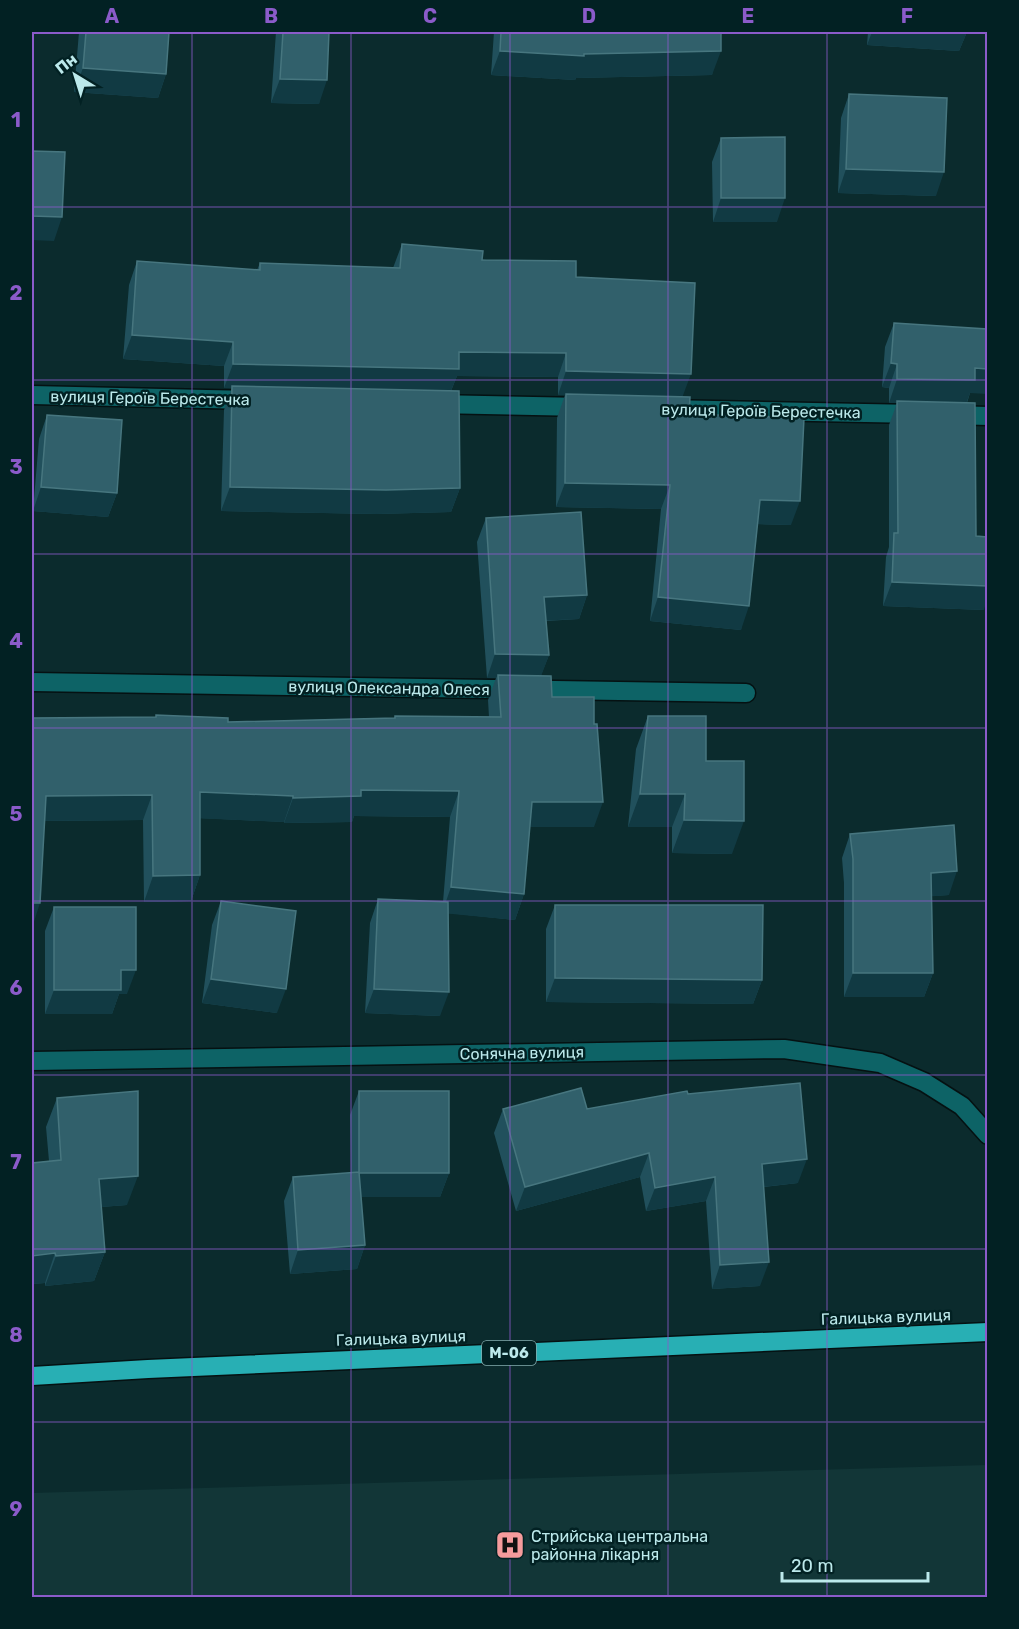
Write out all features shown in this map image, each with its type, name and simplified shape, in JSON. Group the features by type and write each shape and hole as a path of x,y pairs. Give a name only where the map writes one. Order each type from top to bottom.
{"highway":[{"name":"Галицька вулиця","path":"32,1376 987,1332"}],"street":[{"name":"вулиця Героїв Берестечка","path":"32,395 270,400"},
{"path":"414,404 605,408"},
{"name":"вулиця Героїв Берестечка","path":"653,409 987,416"},
{"name":"вулиця Олександра Олеся","path":"32,682 746,693"},
{"name":"Сонячна вулиця","path":"32,1061 784,1049 880,1063 924,1082 962,1106 987,1135"}],"shaded area":[{"name":"Стрийська центральна районна лікарня","path":"987,1465 987,1597 32,1597 32,1493"}],"building":[{"path":"86,32 169,32 166,74 83,68"},
{"path":"283,32 329,32 327,80 280,79"},
{"path":"501,32 721,32 721,51 584,54 584,56 500,51"},
{"path":"849,94 947,98 944,172 846,169"},
{"path":"785,137 785,198 721,198 721,138"},
{"path":"32,151 65,152 62,217 32,216"},
{"path":"402,244 483,251 482,260 576,261 576,277 695,283 691,374 566,371 566,353 459,352 459,369 233,364 233,342 132,335 137,261 260,270 260,263 400,268"},
{"path":"894,323 987,329 987,369 975,368 975,380 897,379 897,364 891,363"},
{"path":"232,386 459,391 460,488 386,490 230,487"},
{"path":"566,394 690,397 689,414 804,418 800,501 760,500 749,606 658,597 670,485 565,483"},
{"path":"897,401 975,403 976,536 987,537 987,586 892,582 894,533 898,533"},
{"path":"47,415 122,420 117,493 41,487"},
{"path":"581,512 587,595 544,597 549,655 495,654 486,518"},
{"path":"498,675 551,676 552,697 594,697 594,724 597,724 603,802 532,802 524,894 451,887 459,791 361,790 361,796 293,798 293,796 200,792 200,875 153,876 152,795 46,796 40,903 32,903 32,718 156,717 156,715 228,718 228,722 395,718 395,716 501,717"},
{"path":"648,716 706,716 706,761 744,761 744,821 684,820 685,794 640,794"},
{"path":"954,825 957,871 931,873 933,973 853,973 853,859 850,834"},
{"path":"378,899 448,902 449,992 374,989"},
{"path":"221,901 296,911 286,989 211,979"},
{"path":"555,905 763,905 762,980 555,978"},
{"path":"54,907 136,907 136,970 121,970 121,990 54,990"},
{"path":"800,1083 807,1159 762,1164 769,1262 720,1265 715,1177 655,1188 649,1153 525,1187 503,1109 581,1088 587,1109 687,1091 688,1094"},
{"path":"138,1091 138,1176 99,1179 105,1252 32,1256 32,1163 61,1160 57,1098"},
{"path":"359,1091 449,1091 449,1173 359,1173"},
{"path":"359,1172 365,1245 298,1250 293,1177"}],"place":[{"name":"Стрийська центральна районна лікарня","path":"510,1545"}]}
